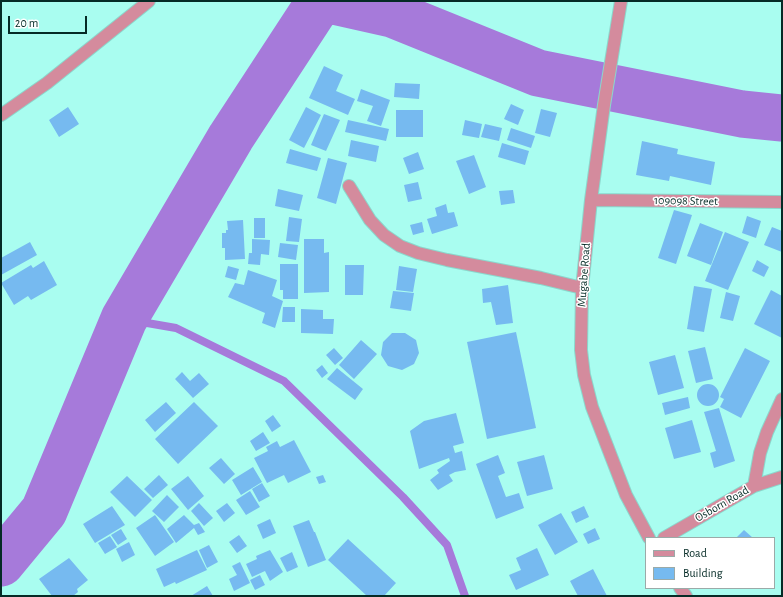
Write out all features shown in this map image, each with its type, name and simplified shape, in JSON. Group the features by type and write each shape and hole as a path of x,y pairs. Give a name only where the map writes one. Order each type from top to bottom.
{"street":[{"path":"1,115 47,83 149,1"},
{"name":"Mugabe Road","path":"621,1 604,105 591,200 582,288 581,350 584,375 592,407 626,495 649,537"},
{"path":"349,186 370,220 384,235 400,246 418,253 447,260 541,278 582,288"},
{"name":"109098 Street","path":"591,200 782,202"},
{"path":"754,486 760,453 782,399"},
{"name":"Osborn Road","path":"666,537 754,486 782,476"}],"building":[{"path":"324,66 343,75 336,91 355,99 348,115 309,98"},
{"path":"395,83 420,84 419,99 394,97"},
{"path":"361,89 390,100 381,126 367,121 373,106 357,101"},
{"path":"511,104 524,110 518,125 504,119"},
{"path":"68,107 79,124 59,137 49,120"},
{"path":"306,107 321,115 304,148 289,140"},
{"path":"541,109 557,113 550,137 535,133"},
{"path":"396,110 423,110 423,137 396,137"},
{"path":"324,114 340,120 326,151 311,145"},
{"path":"348,120 389,129 386,141 345,132"},
{"path":"465,120 482,124 479,138 462,135"},
{"path":"485,124 502,128 499,141 481,137"},
{"path":"511,128 535,136 531,148 507,140"},
{"path":"351,140 379,146 376,162 348,156"},
{"path":"642,141 678,149 677,154 715,162 711,185 670,176 669,181 636,175"},
{"path":"502,143 529,151 525,165 498,157"},
{"path":"290,149 321,158 317,171 286,163"},
{"path":"418,152 424,169 409,174 403,158"},
{"path":"474,155 486,187 469,194 456,161"},
{"path":"328,158 347,163 336,204 317,198"},
{"path":"418,182 422,199 408,202 404,185"},
{"path":"278,189 303,195 299,211 275,206"},
{"path":"513,190 515,203 501,205 499,191"},
{"path":"446,204 448,213 454,212 458,226 432,234 427,219 437,216 435,208"},
{"path":"674,210 692,215 676,264 658,258"},
{"path":"747,216 761,221 756,238 742,233"},
{"path":"289,217 302,219 299,242 286,241"},
{"path":"254,218 265,218 265,238 254,238"},
{"path":"243,220 245,259 225,260 225,248 222,248 222,233 226,233 226,230 228,230 227,221"},
{"path":"422,222 424,232 413,235 410,225"},
{"path":"700,223 723,232 711,265 687,256"},
{"path":"772,227 782,231 782,252 764,245"},
{"path":"725,232 749,242 728,290 705,281"},
{"path":"252,239 270,240 269,255 261,254 260,265 248,264 249,253 252,253"},
{"path":"304,239 324,239 324,253 329,252 329,292 304,293"},
{"path":"30,242 37,255 1,275 1,258"},
{"path":"280,243 298,245 296,260 278,257"},
{"path":"757,260 769,267 764,277 752,271"},
{"path":"44,261 57,285 31,300 28,296 14,305 1,283 31,265 33,268"},
{"path":"280,264 298,264 298,299 283,299 283,290 280,290"},
{"path":"345,265 364,265 363,295 345,295"},
{"path":"228,266 239,269 236,280 225,277"},
{"path":"399,266 417,269 413,292 396,290"},
{"path":"248,270 277,280 272,296 283,301 275,328 262,323 265,313 228,297 235,283 244,285"},
{"path":"508,285 513,323 496,325 491,302 483,303 482,289"},
{"path":"694,286 712,289 704,332 687,329"},
{"path":"771,290 782,296 782,338 754,324"},
{"path":"393,291 414,293 411,311 390,308"},
{"path":"726,292 740,296 733,321 720,318"},
{"path":"283,307 295,307 295,322 282,322"},
{"path":"301,309 323,310 323,319 334,319 333,334 301,333"},
{"path":"516,332 536,428 487,439 467,342"},
{"path":"392,333 405,333 416,340 419,353 414,364 402,370 388,366 381,355 383,342"},
{"path":"361,340 377,354 354,379 339,365"},
{"path":"705,347 713,379 696,383 688,351"},
{"path":"334,348 343,358 335,365 326,355"},
{"path":"745,348 770,361 741,418 720,407 724,399 720,397"},
{"path":"675,355 684,388 658,395 649,362"},
{"path":"322,365 328,373 322,378 316,370"},
{"path":"337,368 363,389 355,400 327,379"},
{"path":"182,372 190,381 199,373 209,384 193,398 175,379"},
{"path":"708,384 712,385 718,391 718,399 712,405 708,406 704,405 698,399 697,395 698,391 704,385"},
{"path":"688,397 690,408 665,415 662,403"},
{"path":"166,402 176,413 155,432 145,420"},
{"path":"194,402 218,426 178,464 155,439"},
{"path":"719,408 735,461 714,468 710,453 716,451 704,412"},
{"path":"456,413 464,443 453,446 455,453 462,451 466,470 449,475 453,481 438,490 430,480 439,473 437,470 450,461 449,458 419,469 410,431 424,421"},
{"path":"273,415 281,426 272,432 265,421"},
{"path":"692,420 701,452 674,459 665,428"},
{"path":"263,432 270,443 256,451 250,441"},
{"path":"294,440 311,472 288,483 284,475 267,483 254,458 268,451 266,447 277,441 280,447"},
{"path":"498,455 505,473 498,476 506,497 519,493 524,508 496,519 476,464"},
{"path":"544,455 553,489 527,496 517,462"},
{"path":"221,458 235,474 224,484 209,468"},
{"path":"253,467 262,482 241,495 232,480"},
{"path":"159,475 168,485 153,498 144,489"},
{"path":"323,475 326,482 319,484 316,477"},
{"path":"127,476 152,500 135,517 110,492"},
{"path":"188,476 204,496 188,510 171,489"},
{"path":"262,483 270,496 259,502 252,489"},
{"path":"250,491 260,507 246,515 236,500"},
{"path":"167,495 179,507 164,522 152,511"},
{"path":"199,503 213,518 204,526 191,511"},
{"path":"227,503 235,513 224,522 216,511"},
{"path":"112,506 125,525 95,543 83,524"},
{"path":"584,506 589,517 576,523 571,512"},
{"path":"561,513 578,542 555,555 538,525"},
{"path":"155,515 174,542 155,556 136,528"},
{"path":"184,515 194,525 199,523 205,532 198,535 194,528 176,543 167,529"},
{"path":"270,519 276,533 263,539 257,525"},
{"path":"309,520 326,560 308,567 293,526"},
{"path":"595,528 600,539 588,544 583,534"},
{"path":"121,529 127,539 118,545 111,535"},
{"path":"744,530 752,537 737,537"},
{"path":"239,535 247,546 237,553 229,542"},
{"path":"110,536 117,547 105,554 98,543"},
{"path":"348,539 396,583 384,596 367,596 328,560"},
{"path":"129,542 135,555 122,562 116,549"},
{"path":"209,545 218,562 207,568 199,550"},
{"path":"537,548 549,575 516,590 509,575 521,570 516,558"},
{"path":"197,550 207,570 176,584 175,582 164,587 156,569"},
{"path":"270,550 283,572 270,581 265,571 252,577 246,564 257,559 256,556"},
{"path":"292,552 298,567 287,572 280,558"},
{"path":"69,558 88,580 77,589 78,592 73,596 52,596 39,579"},
{"path":"240,562 250,583 234,591 229,579 237,575 232,566"},
{"path":"593,569 607,596 578,596 570,581"},
{"path":"260,575 265,585 255,590 250,580"},
{"path":"207,586 213,596 191,596"}],"waterway":[{"path":"1,563 44,511 124,319 231,137 320,1"},
{"path":"334,1 392,14 538,73 742,114 782,118"},
{"path":"124,319 176,328 284,381 403,497 447,545 465,596"}]}
